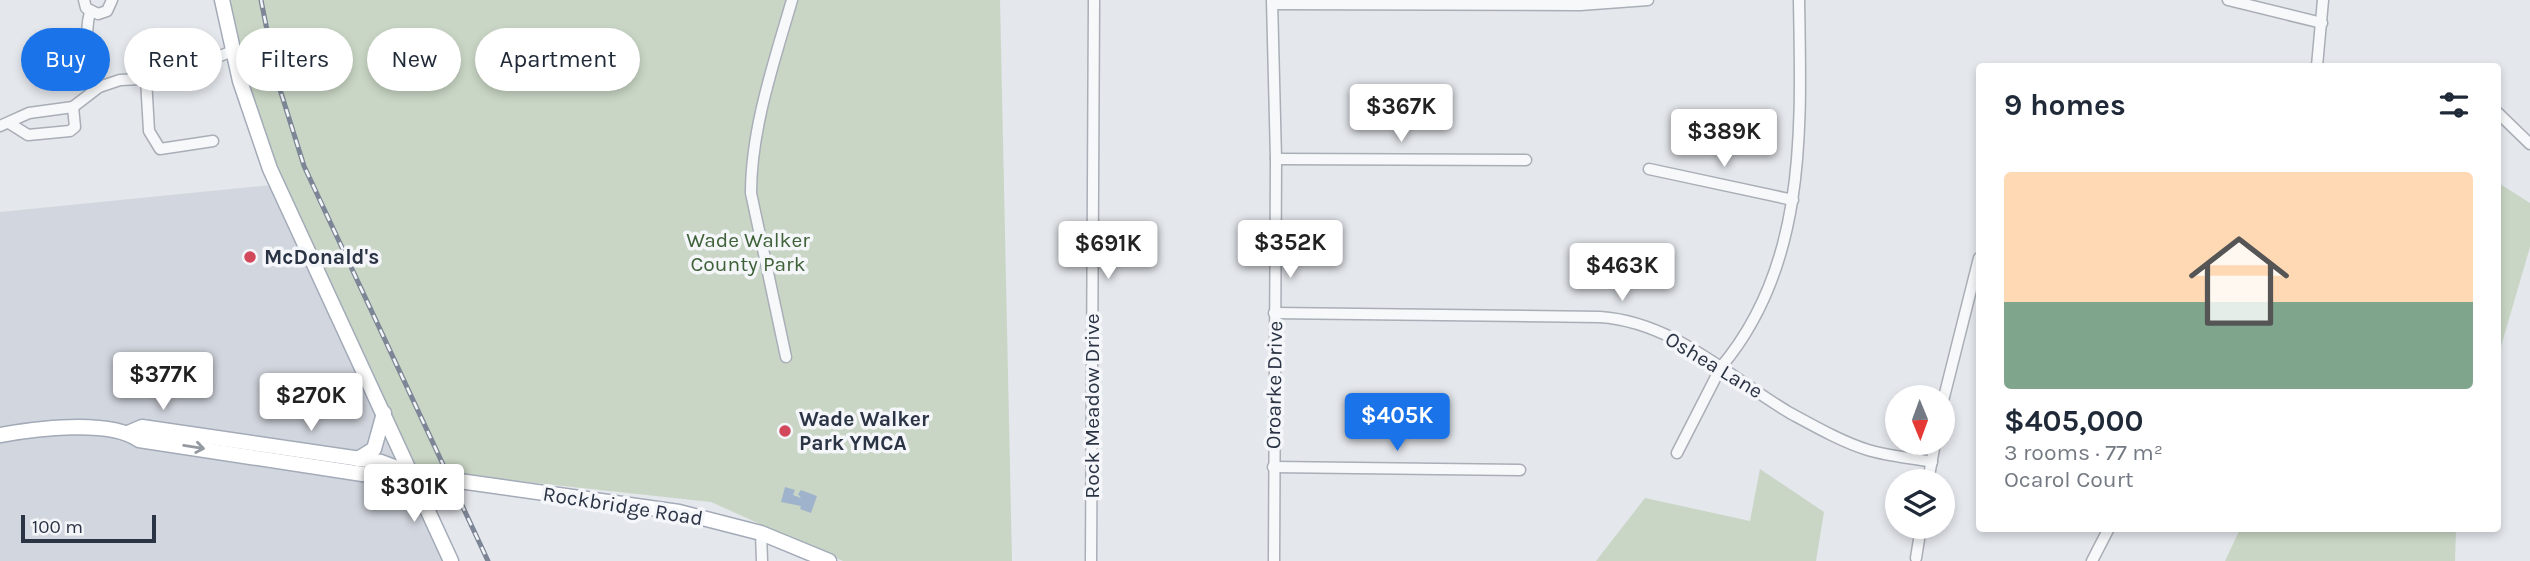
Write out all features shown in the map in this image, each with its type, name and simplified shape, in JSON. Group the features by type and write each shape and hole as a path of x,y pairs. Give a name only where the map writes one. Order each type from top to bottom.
{"main road":[{"path":"222,0 233,51 270,169 451,561"},
{"path":"358,458 374,449 384,413"},
{"name":"Rockbridge Road","path":"0,435 35,429 128,433 142,427 358,458 381,462 410,473 679,512 761,533 830,561"},
{"name":"Rockbridge Road","path":"128,433 139,440 383,477 410,473"}],"street":[{"path":"84,0 90,12 88,28"},
{"path":"90,12 103,13 110,8 112,0"},
{"path":"786,357 751,193 751,174 774,63 792,0"},
{"name":"Rock Meadow Drive","path":"1091,561 1094,0"},
{"path":"1272,2 1580,5 1648,0"},
{"path":"1677,453 1721,367 1768,288 1780,256 1793,200 1801,119 1799,0"},
{"path":"2228,0 2322,23"},
{"path":"2317,63 2323,0"},
{"name":"Oroarke Drive","path":"1272,2 1276,159 1274,561"},
{"path":"222,55 233,51"},
{"path":"4,124 29,113 73,107 94,91"},
{"path":"147,91 149,131 160,149 213,141"},
{"path":"4,124 28,135 70,131 75,127 73,107"},
{"path":"2501,116 2530,144"},
{"path":"1276,159 1527,160"},
{"path":"1650,169 1793,200"},
{"path":"1947,385 1976,270"},
{"name":"Oshea Lane","path":"1274,313 1614,318 1652,328 1721,367 1789,412 1837,437 1867,450 1931,462"},
{"path":"1930,469 1932,455"},
{"path":"1273,467 1520,470"},
{"path":"2092,561 2107,532"},
{"path":"761,533 762,561"},
{"path":"1916,558 1919,539"}],"shaded area":[{"path":"282,184 449,561 0,561 0,212"}],"green space":[{"name":"Wade Walker County Park","path":"216,0 1000,0 1012,561 843,561 711,502 415,470 282,184 246,91 353,91 353,28 236,28 236,67 220,26"},
{"path":"2501,185 2530,203 2530,247 2501,346"},
{"path":"1760,469 1824,512 1816,561 1596,561 1645,498 1750,521"},
{"path":"2239,532 2456,532 2455,561 2225,561"}],"water":[{"path":"785,487 795,490 793,495 801,498 798,494 801,490 817,496 811,513 800,509 801,506 781,502"}],"railway":[{"path":"261,0 277,80 304,166 488,561"}],"place":[{"name":"McDonald's","path":"250,257"},
{"name":"Wade Walker Park YMCA","path":"785,431"}]}
